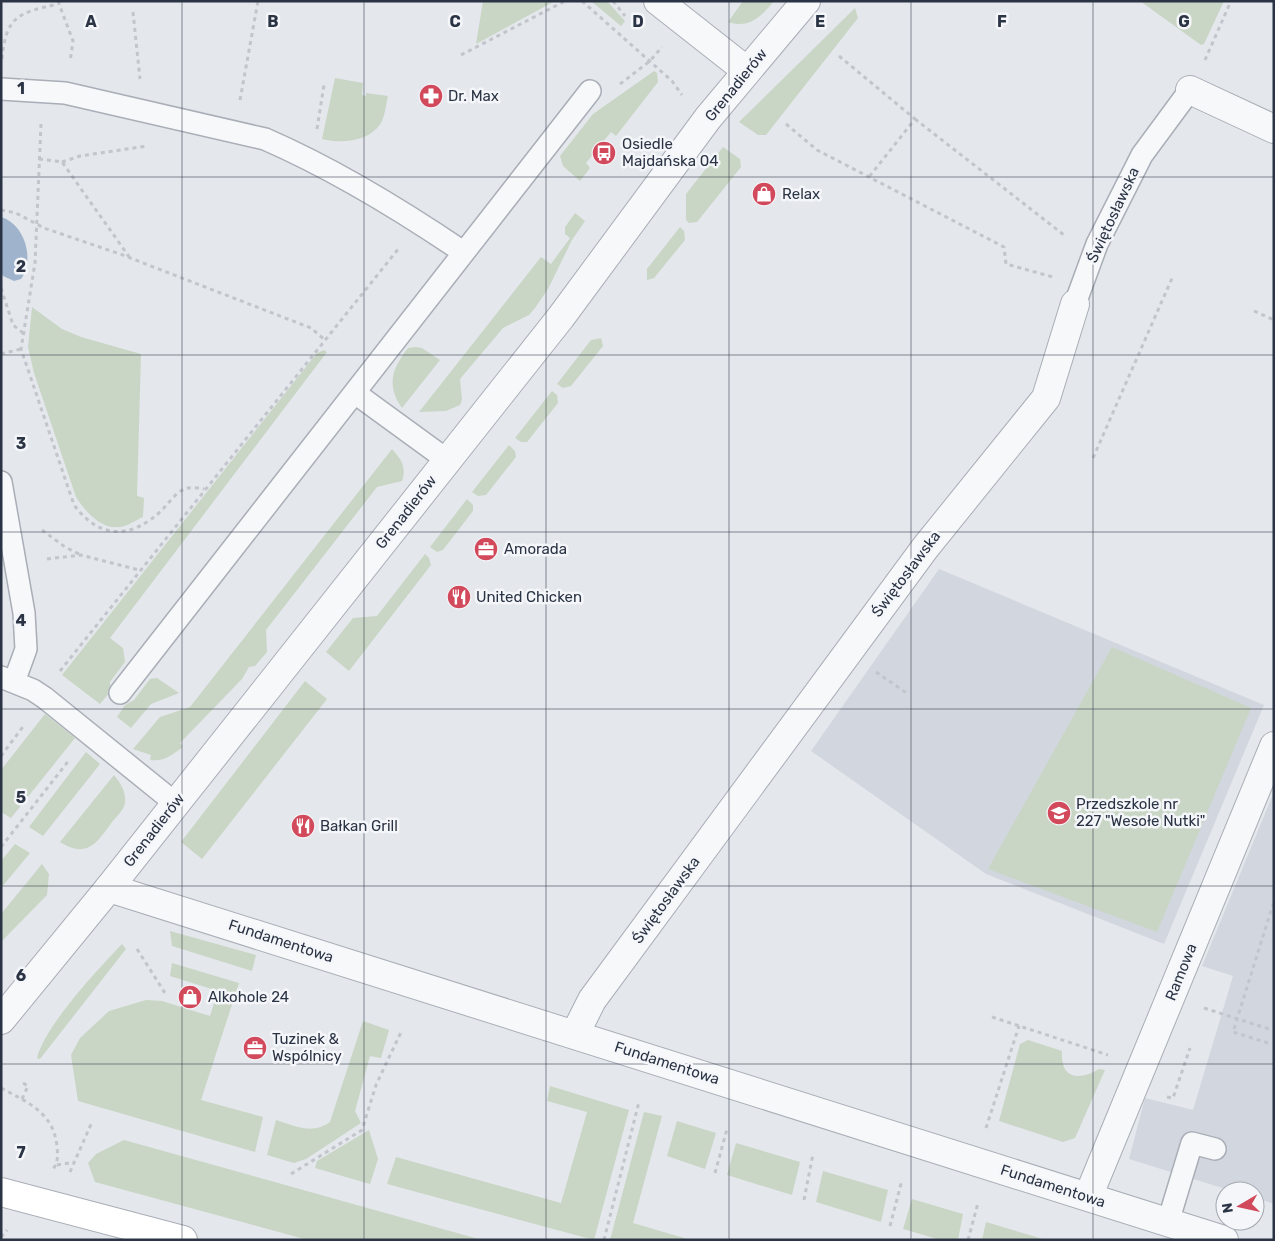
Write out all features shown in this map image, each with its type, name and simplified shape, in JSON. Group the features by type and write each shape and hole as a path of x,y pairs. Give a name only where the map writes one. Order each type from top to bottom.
{"main road":[{"path":"1,1192 183,1240"}],"street":[{"path":"658,1 748,71"},
{"name":"Grenadierów","path":"1,1020 109,888 561,317 708,118 806,1"},
{"path":"1190,90 1274,129"},
{"name":"Świętosławska","path":"576,1034 592,1000 925,548 1046,398 1079,294"},
{"name":"Ramowa","path":"1088,1197 1274,746"},
{"name":"Fundamentowa","path":"109,888 1224,1240"}],"lane":[{"path":"1,89 66,93 265,139 311,161 419,223 463,252"},
{"path":"120,693 356,393 590,90"},
{"name":"Świętosławska","path":"1079,294 1097,244 1142,155 1190,90"},
{"path":"356,393 447,460"},
{"path":"1,482 10,553 24,613 26,649 8,679 45,698 175,803"},
{"path":"1168,1222 1192,1143 1215,1148"}],"path":[{"path":"233,132 258,1"},
{"path":"461,55 565,1"},
{"path":"582,1 672,81 684,98"},
{"path":"1190,90 1231,1"},
{"path":"1,64 4,36 12,23 24,12 58,2 74,41 66,93"},
{"path":"133,12 143,110"},
{"path":"590,90 617,87 650,61 684,22"},
{"path":"839,56 915,119 1064,235 1062,243"},
{"path":"311,161 324,85"},
{"path":"39,91 41,115 37,224 32,285 20,349 74,505 83,516 102,529 115,533 135,529 155,515 177,493 189,487 204,489"},
{"path":"869,177 915,119"},
{"path":"39,159 62,162 80,156 185,140 197,122"},
{"path":"786,124 817,150 1004,247 1006,264 1052,277 1079,294"},
{"path":"62,162 131,259"},
{"path":"1,210 16,213 37,224 311,328 325,340"},
{"path":"1,756 45,698 63,666 419,223"},
{"path":"1052,277 1054,268"},
{"path":"1093,458 1173,276"},
{"path":"1,288 13,326 23,333"},
{"path":"1254,311 1274,320"},
{"path":"1,354 20,349"},
{"path":"10,553 82,555 139,570"},
{"path":"870,668 908,694"},
{"path":"1,847 90,734"},
{"path":"1268,1043 1233,1032 1274,902"},
{"path":"137,949 165,993"},
{"path":"1204,1008 1272,1030"},
{"path":"992,1017 1113,1057"},
{"path":"985,1130 1019,1026"},
{"path":"291,1174 362,1130 376,1085 402,1030"},
{"path":"22,1099 28,1086 23,1083"},
{"path":"1,1088 41,1110 49,1120 55,1133 57,1165 1,1237"},
{"path":"604,1240 639,1102"},
{"path":"70,1172 92,1122"},
{"path":"715,1173 726,1129"},
{"path":"804,1200 813,1154"},
{"path":"57,1165 75,1162"},
{"path":"890,1226 902,1180"},
{"path":"968,1240 978,1203"}],"shaded area":[{"name":"Przedszkole nr 227 \"Wesołe Nutki\"","path":"939,569 1264,705 1164,944 986,874 811,751"},
{"path":"1274,792 1274,1204 1265,1201 1265,1181 1215,1181 1215,1186 1129,1159 1145,1098 1193,1110 1233,976 1202,966"}],"green space":[{"path":"483,1 555,1 476,44"},
{"path":"591,1 607,1 625,21 621,26"},
{"path":"743,1 774,1 759,17 748,23 735,24 728,22"},
{"path":"1140,1 1224,1 1204,44 1201,45"},
{"path":"855,8 858,18 766,135 758,135 739,122"},
{"path":"654,71 657,73 658,82 616,136 611,132 586,163 590,168 580,181 563,166 560,156 593,114"},
{"path":"335,78 363,83 362,95 366,96 366,93 388,96 381,123 376,129 362,138 346,141 322,139"},
{"path":"723,147 740,159 741,167 697,222 689,223 686,220 686,194"},
{"path":"575,213 585,221 572,240 548,289 529,315 503,328 460,379 462,400 460,405 446,411 419,412 541,257 551,264 570,238 565,234 565,227"},
{"path":"680,227 684,231 685,240 654,278 647,280 647,269"},
{"path":"32,307 62,329 81,337 141,354 137,496 144,498 143,517 129,524 113,527 100,523 84,508 76,497 34,373 28,347"},
{"path":"601,338 603,346 571,386 563,388 557,384 591,340"},
{"path":"408,348 422,348 440,360 402,408 394,392 393,377 398,363"},
{"path":"324,350 327,352 110,638 123,648 125,662 110,682 110,692 100,704 62,675 317,353"},
{"path":"552,391 557,395 558,403 527,442 521,442 515,438"},
{"path":"509,445 515,451 516,457 486,495 478,496 472,492"},
{"path":"392,449 403,467 402,481 377,487 266,630 267,652 255,666 249,667 242,679 180,743 183,747 175,753 164,759 150,760 151,755 133,749 160,717 190,707"},
{"path":"467,499 473,505 473,511 443,550 437,552 430,547"},
{"path":"425,554 429,558 431,565 349,671 326,652 353,618 377,616"},
{"path":"1112,647 1251,708 1157,932 988,869"},
{"path":"157,678 179,693 151,704 131,728 117,717 125,705 134,700 150,679"},
{"path":"305,681 327,699 202,859 181,842"},
{"path":"45,714 75,738 11,818 1,812 1,770"},
{"path":"86,752 100,764 43,836 29,827"},
{"path":"114,775 125,795 122,811 96,842 84,849 69,847 60,842"},
{"path":"15,844 30,853 1,888 1,861"},
{"path":"42,864 49,874 47,895 1,942 1,914"},
{"path":"170,931 256,955 252,971 172,946"},
{"path":"122,944 126,949 40,1059 37,1058 50,1030 61,1015 87,982"},
{"path":"172,963 239,983 201,1100 263,1117 255,1152 78,1101 71,1055 80,1038 109,1011 146,1000 162,1001 210,1016 218,991 170,976"},
{"path":"363,1021 389,1030 381,1058 370,1056 355,1111 361,1123 306,1159 294,1163 267,1155 276,1120 310,1129 330,1122"},
{"path":"1028,1040 1062,1051 1064,1067 1072,1075 1084,1075 1099,1069 1105,1070 1075,1138 1063,1142 999,1121 1020,1044"},
{"path":"550,1086 629,1110 594,1240 387,1184 396,1157 561,1203 587,1112 547,1101"},
{"path":"644,1112 662,1116 633,1223 691,1240 610,1240"},
{"path":"677,1121 716,1133 705,1169 667,1156"},
{"path":"369,1130 378,1159 370,1184 315,1168 317,1161"},
{"path":"124,1140 482,1240 308,1240 95,1182 88,1163 96,1154"},
{"path":"736,1143 800,1162 792,1195 727,1175"},
{"path":"823,1171 888,1190 881,1222 816,1202"},
{"path":"912,1199 963,1214 958,1240 941,1240 903,1229"},
{"path":"986,1222 1046,1240 982,1240"}],"water":[{"path":"1,217 16,227 25,243 27,262 25,271 21,279 14,281 3,276 1,272"}],"place":[{"name":"Dr. Max","path":"431,96"},
{"name":"Osiedle Majdańska 04","path":"604,153"},
{"name":"Relax","path":"764,194"},
{"name":"Amorada","path":"486,549"},
{"name":"United Chicken","path":"459,597"},
{"name":"Przedszkole nr 227 \"Wesołe Nutki\"","path":"1059,813"},
{"name":"Bałkan Grill","path":"303,826"},
{"name":"Alkohole 24","path":"190,997"},
{"name":"Tuzinek & Wspólnicy","path":"255,1048"}]}
